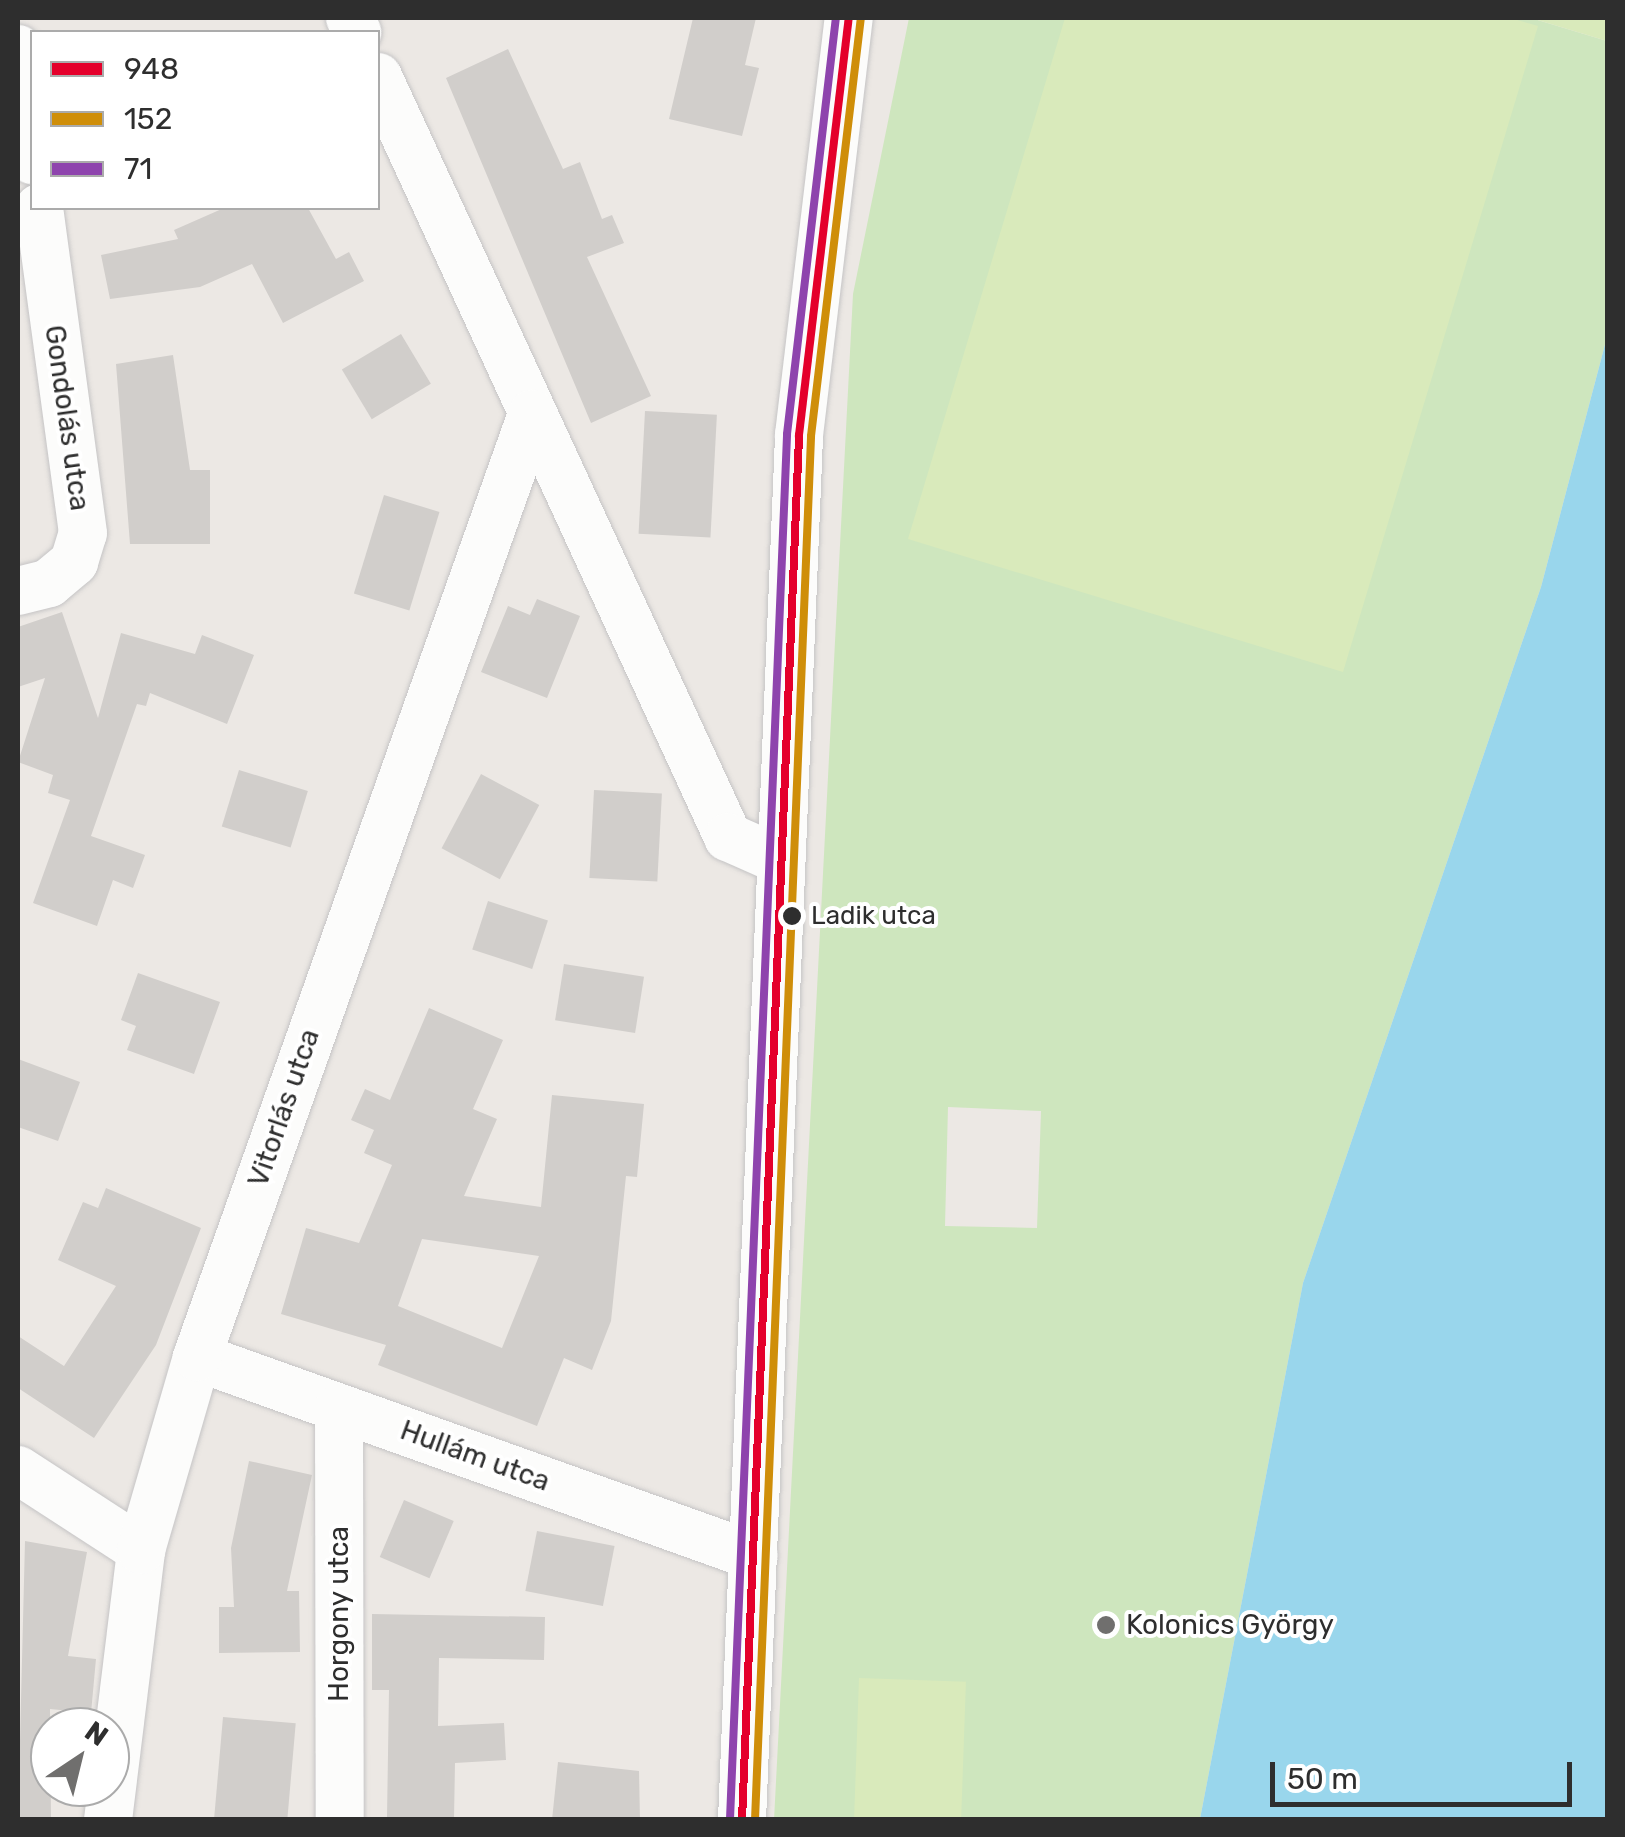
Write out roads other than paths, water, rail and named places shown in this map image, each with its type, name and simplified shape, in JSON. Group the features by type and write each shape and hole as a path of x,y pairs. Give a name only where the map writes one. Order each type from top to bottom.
{"street":[{"path":"742,1820 780,860 806,343 849,18"},
{"path":"18,50 30,144"},
{"path":"380,81 728,837 780,860"},
{"name":"Gondolás utca","path":"18,592 49,583 74,562 83,533 39,210"},
{"name":"Vitorlás utca","path":"108,1820 140,1550 197,1357 532,414"},
{"name":"Hullám utca","path":"197,1357 754,1556"},
{"name":"Horgony utca","path":"339,1408 340,1820"},
{"path":"18,1470 140,1550"}],"water":[{"path":"1607,337 1607,1819 1200,1819 1303,1283 1541,587"}],"place":[{"name":"Ladik utca","path":"792,916"},
{"name":"Kolonics György","path":"1106,1625"}]}
